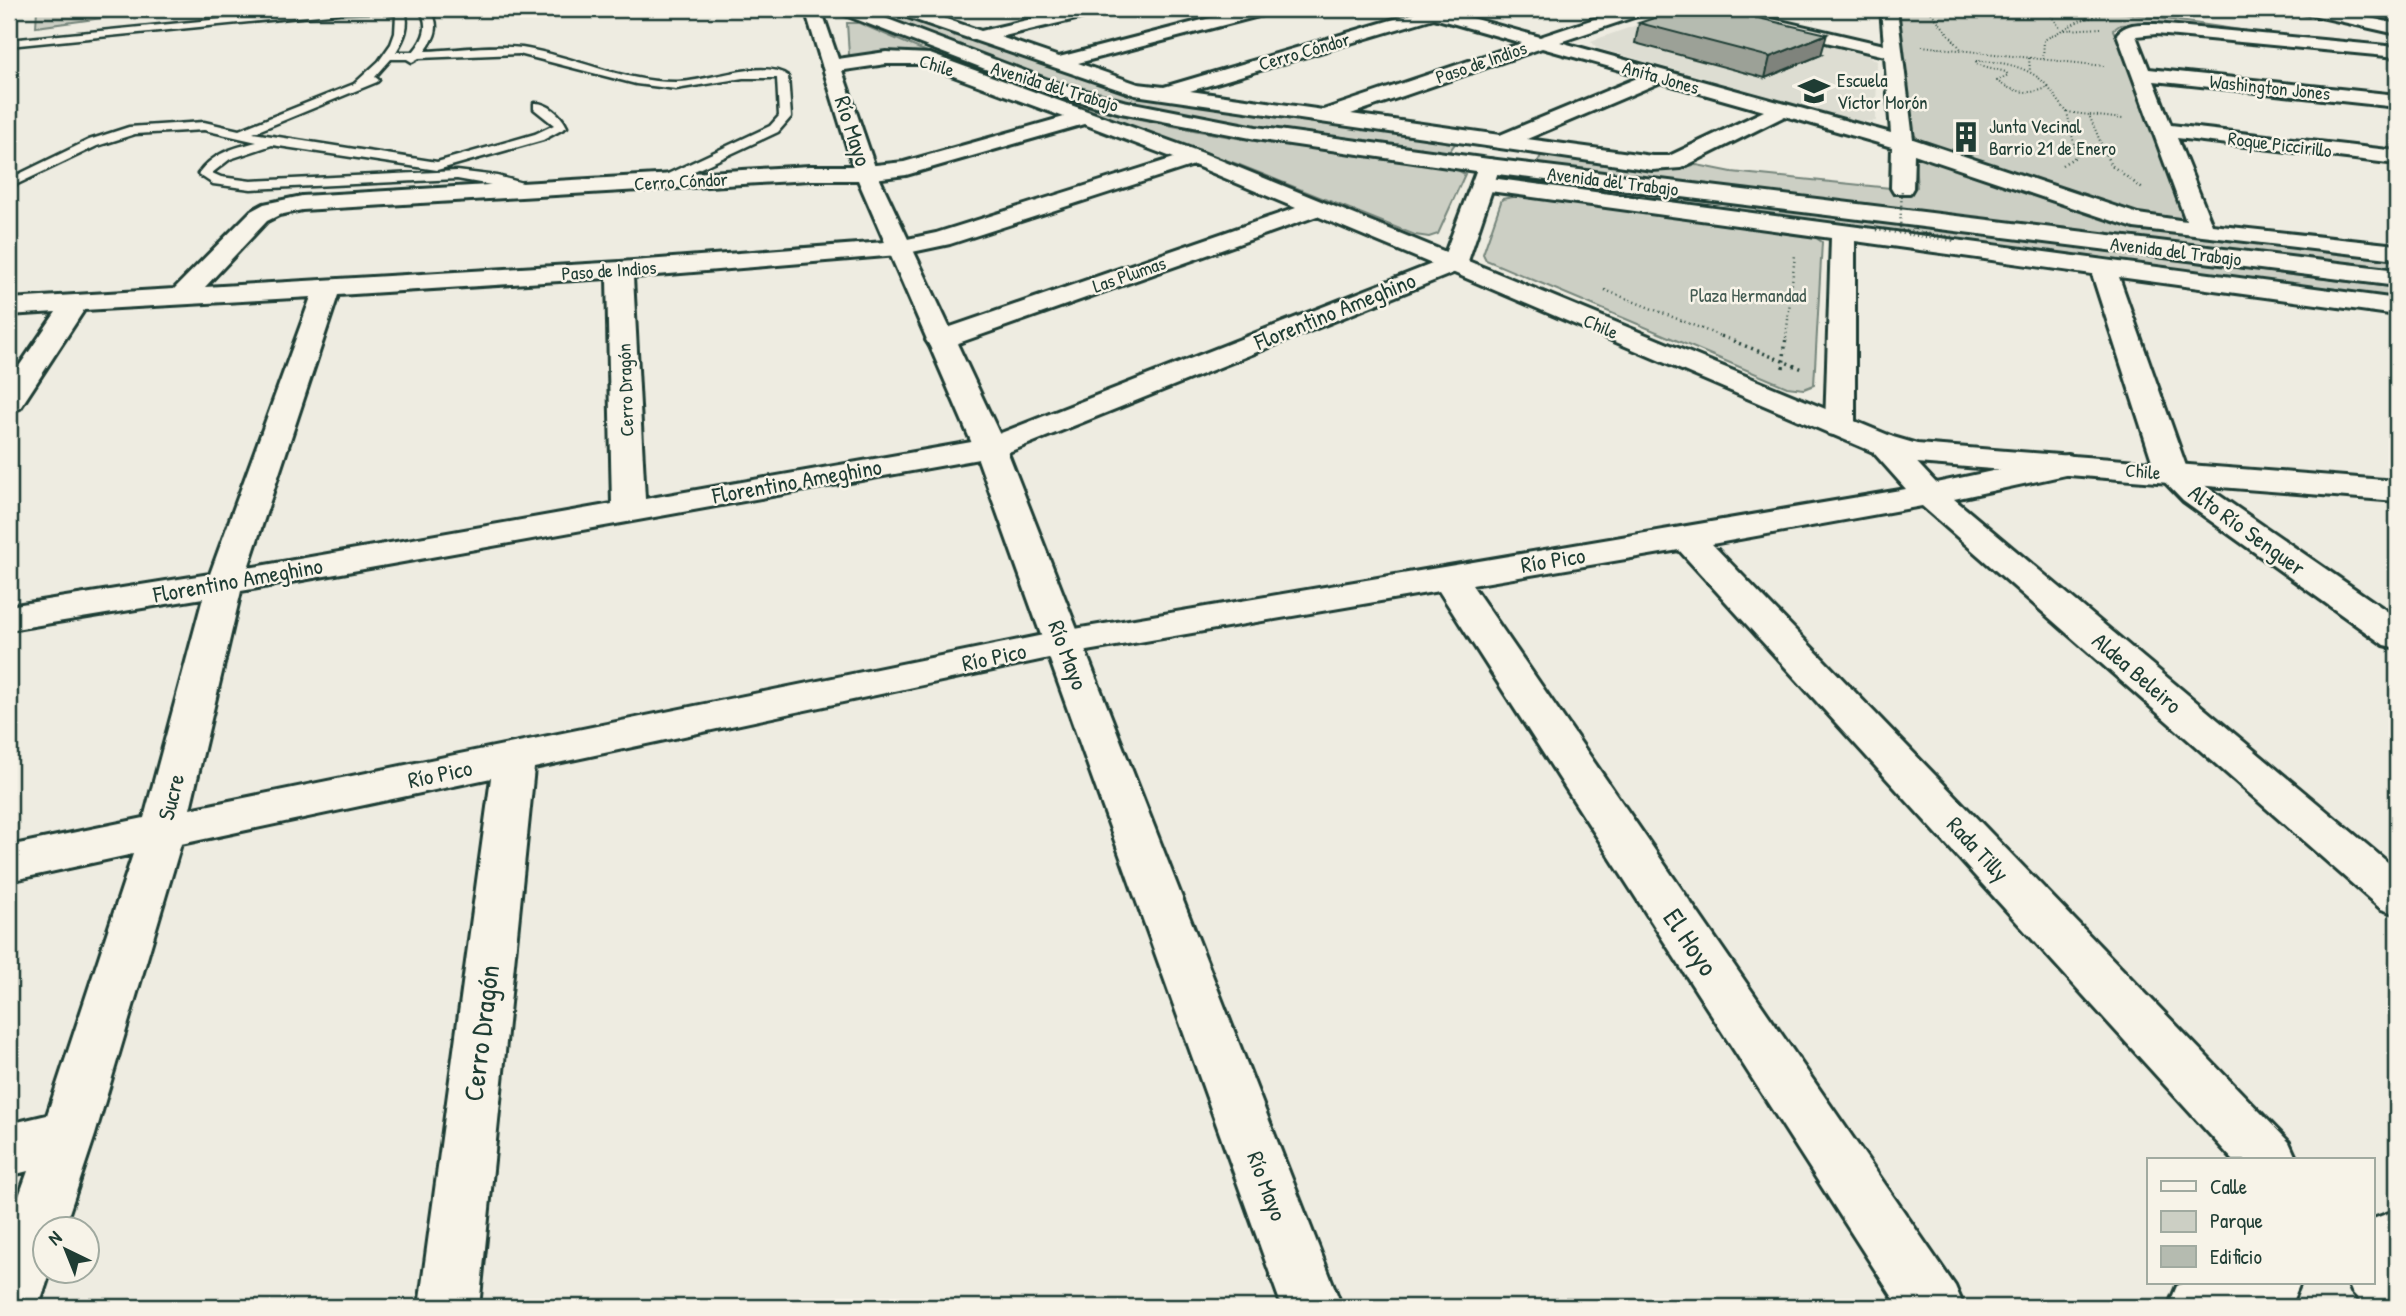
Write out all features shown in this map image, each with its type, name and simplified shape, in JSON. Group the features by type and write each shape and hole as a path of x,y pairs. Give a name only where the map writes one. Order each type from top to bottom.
{"street":[{"name":"Río Mayo","path":"813,9 866,173 990,448 1312,1307"},
{"name":"Avenida del Trabajo","path":"846,9 1028,80 1121,107 1486,175 1843,232 2388,306"},
{"name":"Avenida del Trabajo","path":"904,9 1135,89 1159,94 1652,163 1673,163 1782,110"},
{"path":"981,37 1095,9"},
{"path":"1058,63 1264,9"},
{"name":"Paso de Indios","path":"1323,116 1640,9"},
{"path":"1709,9 1893,48"},
{"path":"1889,9 1903,144 1902,188"},
{"path":"2309,9 2397,29"},
{"name":"Anita Jones","path":"1435,10 1538,42 1903,144"},
{"name":"Cerro Cóndor","path":"1159,94 1435,10"},
{"path":"2200,225 2126,34 2135,29 2397,51"},
{"name":"Chile","path":"831,66 886,58 923,58 1195,158 1882,444 1917,453 2397,491"},
{"name":"Washington Jones","path":"2143,74 2397,101"},
{"path":"1454,264 1500,142 1660,76"},
{"name":"Cerro Cóndor","path":"182,296 259,216 272,209 302,203 866,173 906,168 1083,118"},
{"name":"Roque Piccirillo","path":"2162,130 2397,157"},
{"name":"Avenida del Trabajo","path":"1903,144 2134,220 2200,225 2397,253"},
{"name":"Paso de Indios","path":"9,307 620,270 898,248 941,239 1195,158"},
{"name":"Avenida del Trabajo","path":"1486,175 2397,278"},
{"name":"Las Plumas","path":"940,340 1318,208"},
{"path":"1840,427 1843,232"},
{"name":"Florentino Ameghino","path":"9,618 225,583 990,448 1454,264"},
{"name":"Alto Río Senguer","path":"2103,269 2172,473 2195,494 2397,636"},
{"name":"Cerro Dragón","path":"620,270 629,510"},
{"name":"Sucre","path":"9,1306 68,1135 163,830 225,583 328,287"},
{"path":"9,402 76,303"},
{"path":"2388,306 2397,330"},
{"name":"Aldea Beleiro","path":"1882,444 1929,495 2397,896"},
{"name":"Río Pico","path":"9,863 1063,643 1687,538 1929,495 2068,465"},
{"name":"Rada Tilly","path":"1687,538 2267,1158"},
{"name":"El Hoyo","path":"1449,578 1934,1307"},
{"name":"Cerro Dragón","path":"449,1307 514,759"},
{"path":"9,1150 68,1135"},
{"path":"2374,1248 2397,1239"},
{"path":"2374,1272 2397,1297"},
{"path":"2197,1307 2267,1284"}],"lane":[{"path":"9,37 299,9"},
{"path":"9,43 340,10 379,9 401,13 402,32 370,78 358,86"},
{"path":"243,133 398,68 419,53 430,36 432,23 424,9"},
{"path":"387,56 519,51 540,54 607,76 667,85 702,84 754,73 782,76 785,117 774,129 662,182"},
{"path":"9,184 93,143 133,130 204,126 324,150 446,165 539,138 561,127 558,120 538,106"},
{"path":"272,141 227,156 209,165 205,174 218,181 251,185 457,175 497,180 532,190"}],"path":[{"path":"2055,9 2049,12 2063,30"},
{"path":"1929,10 1961,50"},
{"path":"2043,59 2044,40 2081,20 2110,13"},
{"path":"2063,30 2113,28"},
{"path":"1893,48 1961,50 2111,67"},
{"path":"2029,58 2030,71"},
{"path":"2028,185 2077,156 2067,112 2048,86 2030,71 1990,61 1976,61 1976,64 1983,67 2006,72 2008,75 1997,81 2009,88 2034,92 2048,86"},
{"path":"2067,112 2089,115 2110,164 2174,210 2200,225"},
{"path":"1876,230 1955,241 1953,237 1900,230 1902,188"},
{"path":"1780,402 1795,248"},
{"path":"1602,289 1841,385"}],"shaded area":[{"name":"Escuela Víctor Morón","path":"1677,11 1695,12 1867,55 1877,61 1876,121 1861,122 1597,48 1591,41"}],"green space":[{"path":"37,9 168,9 36,27"},
{"path":"862,9 888,9 1130,94 1457,141 1449,152 1270,130 1164,111 1049,79"},
{"path":"1897,9 2098,9 2295,38 2135,24 2120,25 2113,30 2134,77 2185,224 2155,222 1923,144 1913,134"},
{"path":"847,23 859,23 989,76 1094,109 1273,144 1450,166 1465,174 1438,234 1429,237 1415,235 1237,164 928,57 849,55"},
{"path":"1543,152 1664,168 1697,165 1732,172 1910,190 1917,187 1914,152 2171,232 2397,257 2397,270 1536,165"},
{"path":"1513,176 2397,288 2397,301 1512,183 1510,179"},
{"name":"Plaza Hermandad","path":"1525,195 1812,235 1822,242 1814,385 1804,389 1787,387 1486,260 1483,254 1502,199"}],"building":[{"path":"1681,9 1720,9 1827,34 1770,57 1639,23"}],"place":[{"name":"Escuela Víctor Morón","path":"1814,91"},
{"name":"Junta Vecinal Barrio 21 de Enero","path":"1966,137"}]}
